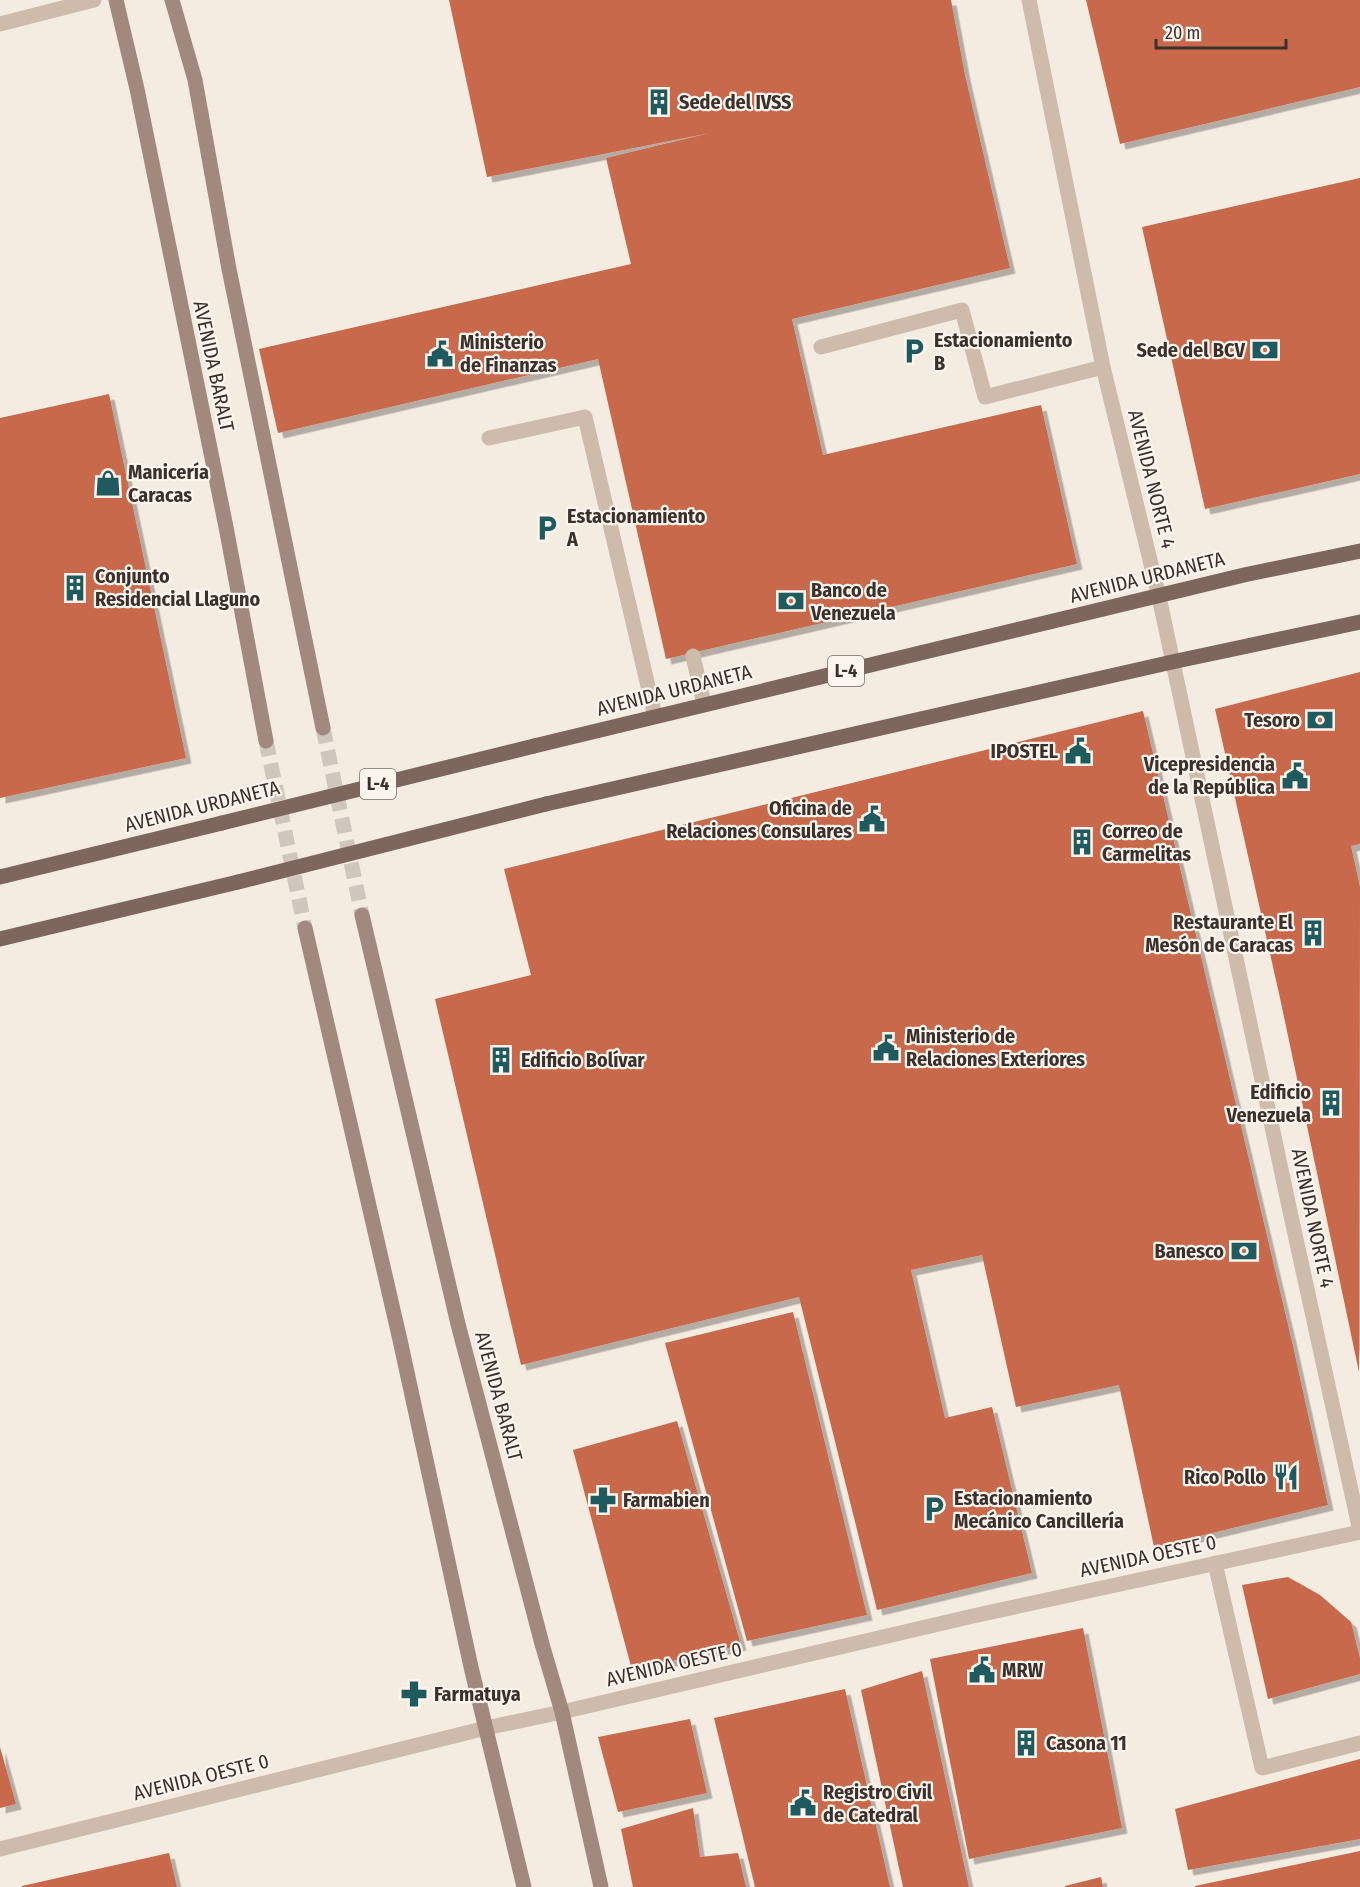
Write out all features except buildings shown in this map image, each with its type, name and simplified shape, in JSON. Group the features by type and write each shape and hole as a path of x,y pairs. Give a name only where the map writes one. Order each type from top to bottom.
{"main road":[{"name":"AVENIDA BARALT","path":"116,0 137,89 226,527 266,741"},
{"name":"AVENIDA BARALT","path":"172,0 195,80 229,269 323,728"},
{"name":"AVENIDA URDANETA","path":"0,877 704,704 1244,575 1360,551"},
{"path":"0,939 546,804 1172,662 1360,622"},
{"name":"AVENIDA BARALT","path":"362,915 458,1324 562,1712 601,1887"},
{"path":"305,928 524,1887"}],"street":[{"path":"0,24 94,0"},
{"name":"AVENIDA NORTE 4","path":"1029,0 1103,367 1159,597 1360,1531"},
{"path":"821,347 962,310 985,396 1103,367"},
{"path":"489,438 585,417 655,716"},
{"path":"693,656 704,704"},
{"name":"AVENIDA OESTE 0","path":"0,1849 486,1728 973,1616 1360,1531"},
{"path":"1215,1563 1262,1768 1360,1743"}],"tunnel":[{"path":"323,728 362,915"},
{"path":"266,741 305,928"}],"place":[{"name":"Sede del IVSS","path":"659,102"},
{"name":"Sede del BCV","path":"1265,350"},
{"name":"Estacionamiento B","path":"914,351"},
{"name":"Ministerio de Finanzas","path":"440,354"},
{"name":"Manicería Caracas","path":"108,483"},
{"name":"Estacionamiento A","path":"547,528"},
{"name":"Conjunto Residencial Llaguno","path":"75,588"},
{"name":"Banco de Venezuela","path":"791,601"},
{"name":"Tesoro","path":"1320,720"},
{"name":"IPOSTEL","path":"1078,751"},
{"name":"Vicepresidencia de la República","path":"1295,776"},
{"name":"Oficina de Relaciones Consulares","path":"872,819"},
{"name":"Correo de Carmelitas","path":"1082,842"},
{"name":"Restaurante El Mesón de Caracas","path":"1313,933"},
{"name":"Ministerio de Relaciones Exteriores","path":"886,1048"},
{"name":"Edificio Bolívar","path":"501,1060"},
{"name":"Edificio Venezuela","path":"1331,1103"},
{"name":"Banesco","path":"1244,1251"},
{"name":"Rico Pollo","path":"1286,1477"},
{"name":"Farmabien","path":"603,1500"},
{"name":"Estacionamiento Mecánico Cancillería","path":"934,1509"},
{"name":"MRW","path":"982,1670"},
{"name":"Farmatuya","path":"414,1694"},
{"name":"Casona 11","path":"1026,1743"},
{"name":"Registro Civil de Catedral","path":"803,1803"}]}
